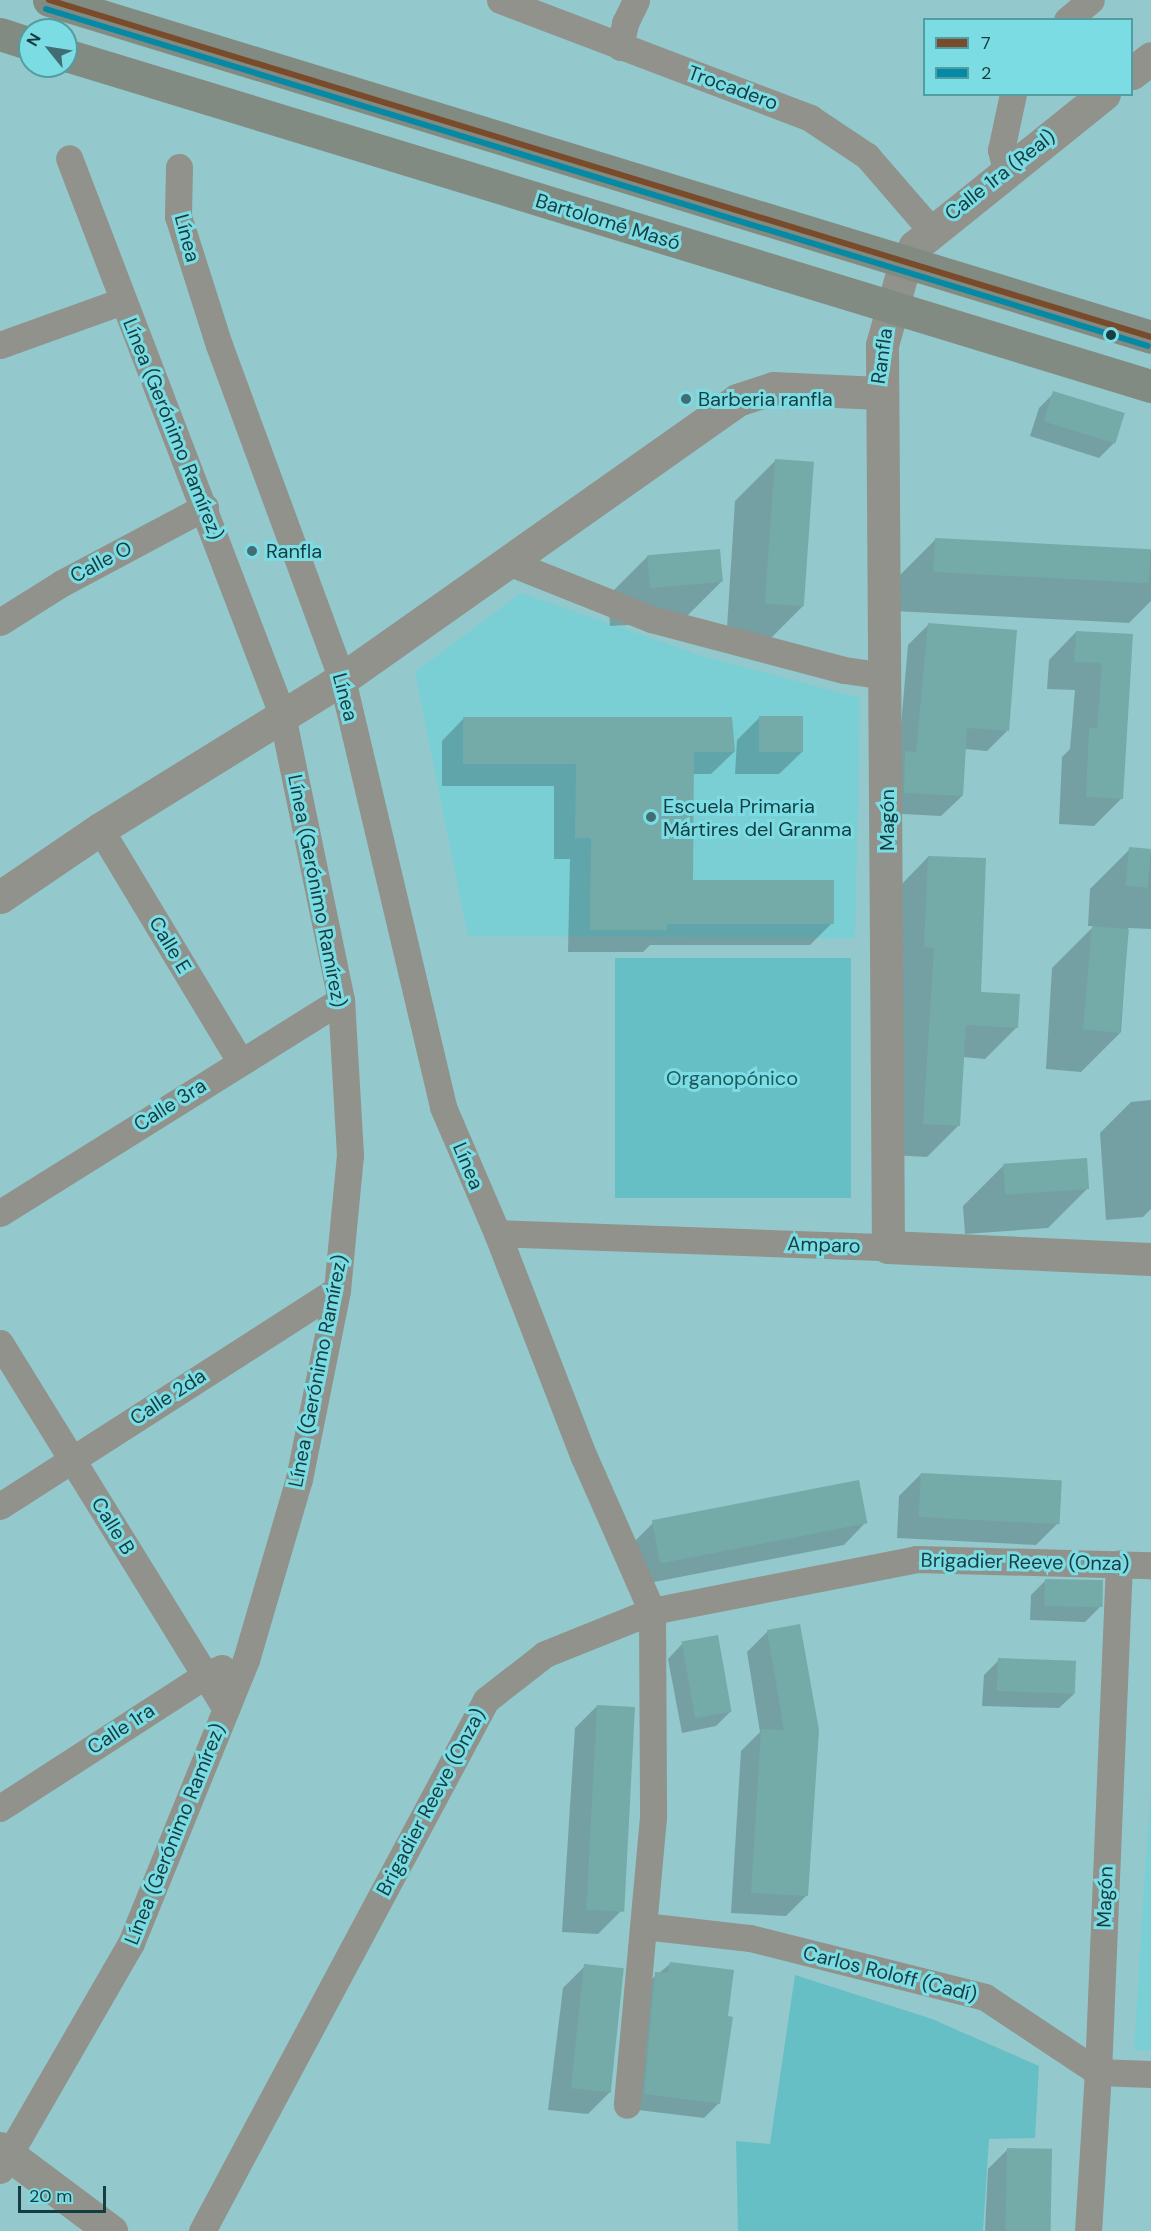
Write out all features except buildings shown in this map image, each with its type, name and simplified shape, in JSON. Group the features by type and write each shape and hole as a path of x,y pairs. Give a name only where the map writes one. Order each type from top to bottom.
{"main road":[{"path":"48,0 1151,337"},
{"path":"0,34 18,40"},
{"name":"Bartolomé Masó","path":"78,59 890,309 1151,386"}],"street":[{"name":"Trocadero","path":"500,0 810,118 867,156 931,230"},
{"path":"620,47 625,23 636,0"},
{"path":"1069,18 1091,0"},
{"path":"1133,72 1151,58"},
{"path":"1006,170 1001,150 1013,96"},
{"name":"Calle 1ra (Real)","path":"905,263 915,246 931,230 1101,96"},
{"name":"Línea (Gerónimo Ramírez)","path":"3,2157 131,1943 246,1659 299,1479 337,1290 351,1155 342,1000 282,714 205,507 122,302 69,158"},
{"name":"Línea","path":"179,167 178,216 219,345 342,679 443,1107 497,1233 584,1457 652,1611"},
{"name":"Ranfla","path":"0,897 100,829 282,714 342,679 737,400 773,388 879,393 882,345 890,309 905,263"},
{"path":"0,345 122,302"},
{"name":"Magón","path":"879,393 886,675 888,1247"},
{"name":"Calle O","path":"0,622 62,583 205,507"},
{"path":"508,562 651,620 844,670 886,675"},
{"name":"Calle E","path":"100,829 240,1061"},
{"name":"Calle 3ra","path":"0,1213 240,1061 342,1000"},
{"name":"Amparo","path":"497,1233 1151,1259"},
{"name":"Calle 2da","path":"0,1506 337,1290"},
{"name":"Calle B","path":"0,1343 71,1460 207,1674 226,1709"},
{"name":"Brigadier Reeve (Onza)","path":"202,2231 486,1700 545,1654 652,1611 916,1559 1151,1565"},
{"name":"Magón","path":"1088,2231 1098,2072 1119,1563"},
{"path":"627,2105 644,1926 656,1750 652,1611"},
{"name":"Calle 1ra","path":"0,1808 207,1674 246,1659"},
{"name":"Carlos Roloff (Cadí)","path":"644,1926 750,1938 985,1997 1098,2072"},
{"path":"1098,2072 1151,2074"},
{"path":"3,2157 111,2231"}],"shaded area":[{"name":"Escuela Primaria Mártires del Granma","path":"521,593 702,656 860,698 855,938 468,936 415,672"},
{"path":"1151,1781 1151,2051 1134,2050"}],"green space":[{"name":"Organopónico","path":"615,958 851,958 851,1198 615,1198"},
{"path":"795,1975 932,2019 1039,2066 1035,2138 989,2139 983,2231 738,2231 736,2141 770,2144"}],"transit line":[{"name":"7","path":"49,0 1151,337"},
{"name":"2","path":"46,9 1148,346"}],"place":[{"name":"Barberia ranfla","path":"686,399"},
{"name":"Ranfla","path":"252,551"},
{"name":"Escuela Primaria Mártires del Granma","path":"651,817"}]}
